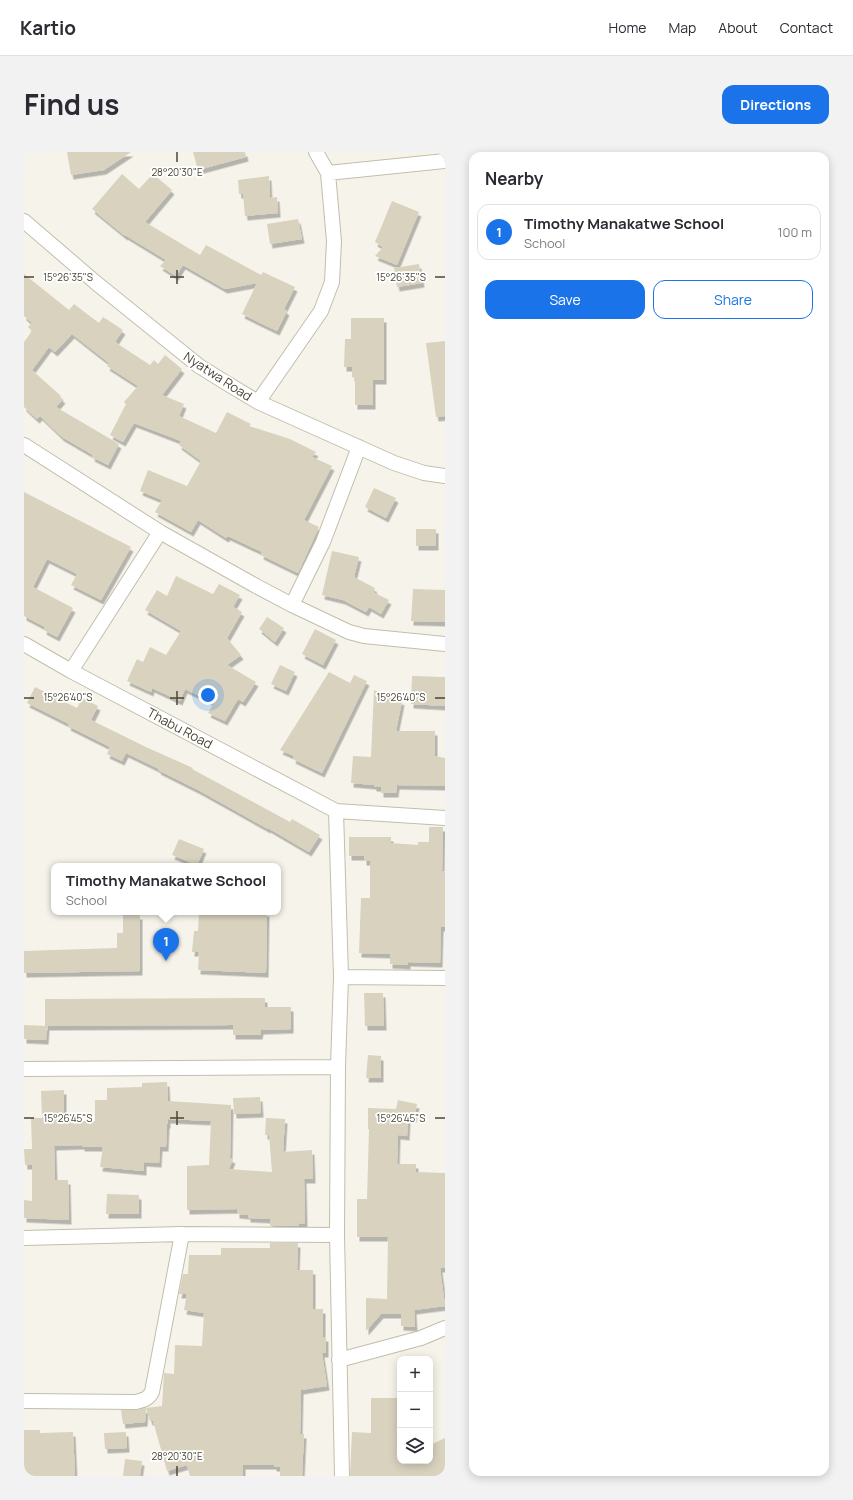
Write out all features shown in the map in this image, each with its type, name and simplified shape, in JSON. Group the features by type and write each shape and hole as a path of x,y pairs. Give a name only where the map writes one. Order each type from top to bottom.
{"street":[{"path":"258,402 321,311 332,282 334,241 328,173 316,152"},
{"path":"328,173 445,160"},
{"name":"Nyatwa Road","path":"24,221 95,282 199,366 258,402 394,463 424,474 445,476"},
{"path":"24,445 160,532 292,605 350,632 364,636 445,644"},
{"path":"292,605 323,542 359,447"},
{"path":"71,670 160,532"},
{"name":"Thabu Road","path":"24,644 336,811"},
{"path":"342,1476 337,1235 338,1067 341,977 336,811 445,818"},
{"path":"341,977 445,978"},
{"path":"24,1069 338,1067"},
{"path":"24,1238 182,1234 337,1235"},
{"path":"24,1402 136,1402 149,1397 152,1392 182,1234"},
{"path":"340,1360 421,1338 445,1328"}],"building":[{"path":"67,152 131,152 104,170 71,175"},
{"path":"193,152 245,152 246,157 198,170"},
{"path":"122,174 139,189 153,174 172,190 145,222 200,255 206,245 261,275 263,272 295,287 284,309 287,311 277,331 242,314 257,283 225,289 183,265 176,276 160,266 166,260 125,236 92,209"},
{"path":"269,176 270,198 277,197 278,213 245,216 243,194 239,194 238,180"},
{"path":"392,201 419,212 397,265 375,256 383,247 375,242"},
{"path":"298,219 302,239 270,244 267,224"},
{"path":"419,264 422,283 397,287 394,268"},
{"path":"24,274 69,310 74,304 99,323 103,317 123,330 115,342 150,365 154,360 158,364 165,355 182,369 162,395 184,404 179,416 216,433 227,412 251,424 249,426 290,439 316,452 312,457 332,466 304,520 319,527 298,573 261,555 262,552 228,536 226,538 198,520 191,532 155,512 162,500 140,491 148,470 187,486 201,461 179,445 181,441 134,423 123,442 110,435 126,404 124,402 138,386 107,366 109,363 72,334 55,352 49,347 32,370 63,399 56,407 119,444 108,465 92,457 93,455 62,437 40,416 37,419 24,407 24,342 32,331 28,327 32,323 24,316"},
{"path":"351,318 384,318 384,380 373,380 373,405 355,405 355,378 352,377 352,367 344,367 345,339 351,339"},
{"path":"445,341 445,416 436,417 426,343"},
{"path":"374,488 396,498 386,518 365,507"},
{"path":"24,492 131,547 101,600 71,585 77,574 47,559 33,587 73,608 57,637 44,630 45,627 24,616"},
{"path":"416,529 436,529 436,546 416,546"},
{"path":"332,551 359,557 354,577 375,588 373,592 389,600 381,614 369,607 366,612 343,600 322,595"},
{"path":"176,576 213,594 219,584 240,595 233,607 242,612 227,638 241,655 227,665 256,682 243,702 238,699 225,721 208,713 214,703 185,689 180,701 152,688 151,692 127,681 137,659 143,662 150,647 166,655 181,631 145,610 157,590 167,596"},
{"path":"413,589 445,590 445,622 411,621"},
{"path":"267,617 284,628 275,642 259,629"},
{"path":"315,629 336,640 323,665 302,654"},
{"path":"280,665 295,672 286,691 271,684"},
{"path":"329,672 350,683 354,675 367,681 322,773 293,759 294,756 280,750"},
{"path":"412,676 445,677 445,706 411,704"},
{"path":"35,687 77,708 82,698 98,706 91,720 193,768 192,769 290,822 292,819 320,835 309,852 200,791 158,770 159,769 126,753 122,761 107,754 110,747 27,703"},
{"path":"374,690 402,701 396,731 435,731 435,756 445,758 445,786 397,785 396,793 381,793 381,787 351,783 353,756 371,757"},
{"path":"429,827 443,827 442,871 445,872 445,927 441,927 440,963 408,962 408,965 390,964 390,954 359,953 361,898 370,898 370,861 364,861 364,856 349,856 349,837 391,837 391,843 418,845 418,842 429,842"},
{"path":"179,839 204,849 198,863 192,863 172,855"},
{"path":"123,915 140,915 140,971 24,973 24,951 117,948 117,933 123,933"},
{"path":"199,915 267,915 266,973 198,970 199,952 192,952 194,931 198,931"},
{"path":"364,993 383,993 384,1026 365,1026"},
{"path":"265,998 265,1007 291,1007 291,1029 261,1030 260,1035 233,1035 233,1025 45,1026 45,999"},
{"path":"24,1025 47,1026 46,1040 24,1039"},
{"path":"368,1055 381,1056 381,1078 366,1078"},
{"path":"167,1082 168,1101 231,1105 230,1158 233,1159 229,1169 272,1172 269,1135 265,1135 266,1118 285,1119 283,1152 312,1150 313,1179 304,1179 305,1224 299,1223 299,1226 270,1226 270,1219 248,1218 248,1215 237,1214 237,1209 187,1210 187,1166 209,1165 211,1121 168,1119 166,1147 160,1147 159,1163 144,1162 144,1171 100,1167 103,1147 82,1147 82,1145 54,1146 55,1180 68,1180 69,1220 24,1218 24,1200 32,1201 32,1165 25,1165 24,1149 32,1149 31,1118 42,1118 41,1091 64,1090 64,1121 95,1121 95,1100 107,1100 107,1088 142,1087 142,1083"},
{"path":"260,1097 261,1113 234,1114 233,1098"},
{"path":"398,1100 417,1104 414,1118 408,1117 407,1136 398,1135 397,1164 416,1164 416,1172 445,1173 445,1268 440,1268 445,1306 414,1310 415,1327 401,1326 401,1314 381,1314 366,1331 366,1298 387,1299 388,1237 357,1237 357,1199 367,1199 369,1129 368,1108 396,1109"},
{"path":"107,1194 139,1195 139,1214 106,1214"},
{"path":"270,1243 298,1243 297,1270 313,1270 313,1309 323,1309 323,1337 326,1337 326,1353 322,1353 327,1386 301,1390 300,1434 304,1434 302,1476 280,1476 280,1467 274,1467 274,1465 243,1465 243,1476 190,1476 187,1465 167,1471 153,1421 150,1421 146,1408 162,1406 164,1373 174,1374 175,1345 202,1346 204,1313 184,1310 187,1294 179,1294 183,1274 188,1274 189,1255 221,1255 221,1248 270,1248"},
{"path":"371,1398 397,1398 397,1464 433,1464 433,1444 445,1438 445,1476 350,1476 352,1432 371,1433"},
{"path":"146,1408 145,1422 123,1424 121,1410"},
{"path":"24,1430 40,1430 40,1433 73,1432 75,1476 24,1476"},
{"path":"126,1432 127,1448 105,1449 104,1433"},
{"path":"125,1459 142,1461 140,1476 123,1476"}],"place":[{"name":"Timothy Manakatwe School","path":"166,961"}]}
